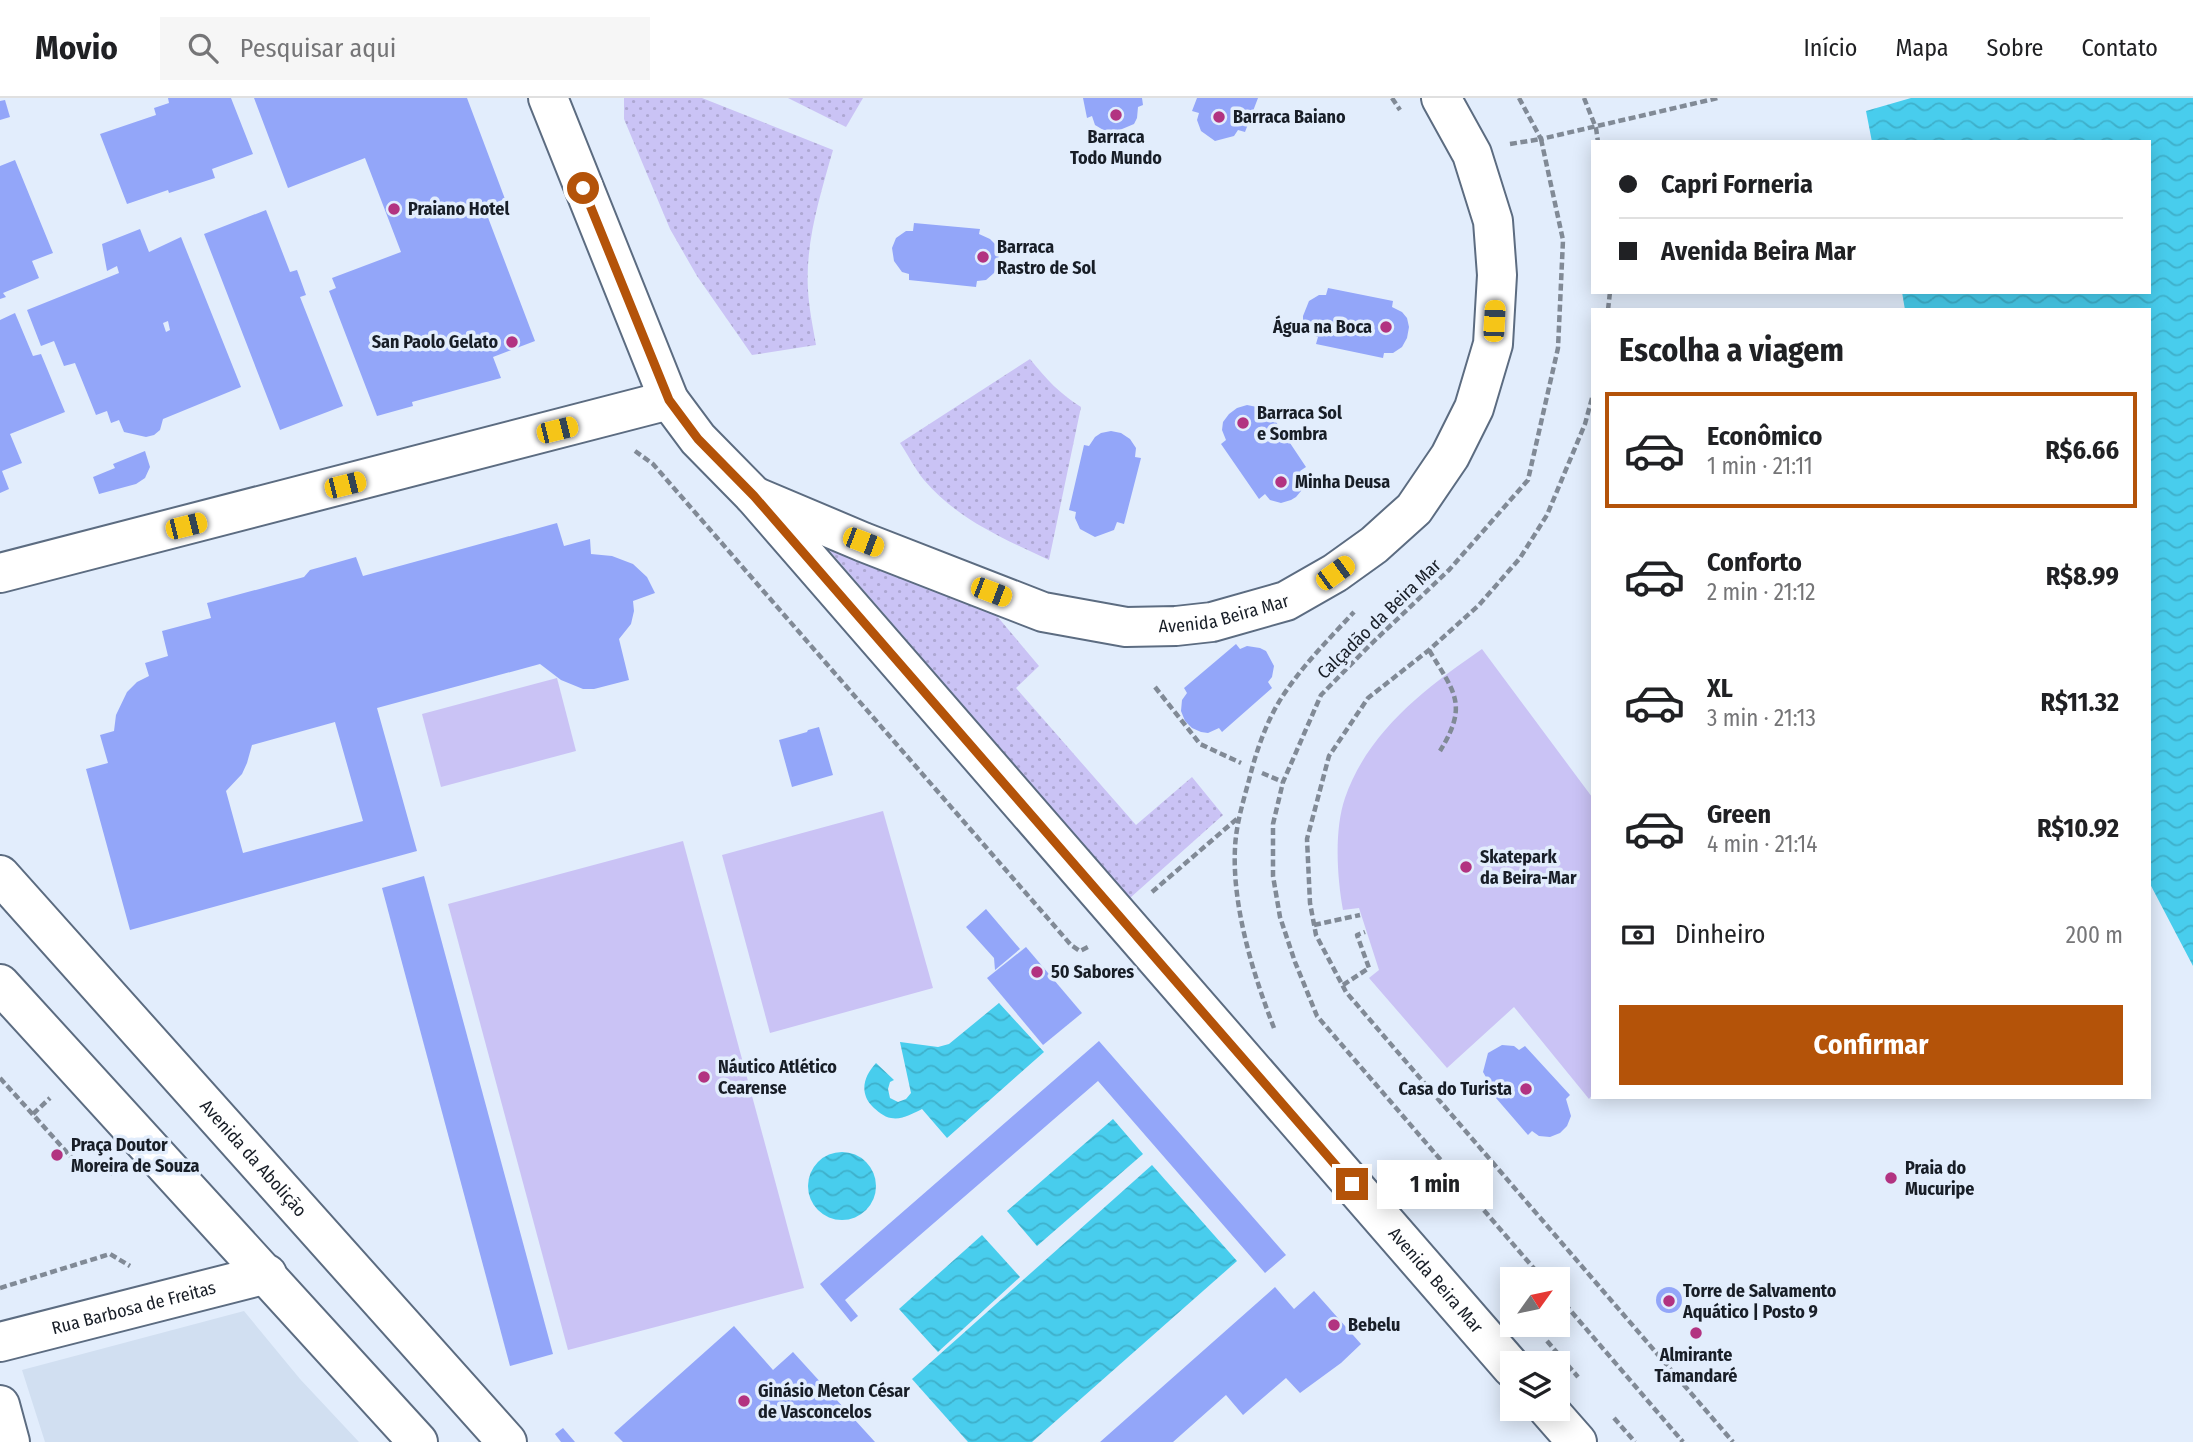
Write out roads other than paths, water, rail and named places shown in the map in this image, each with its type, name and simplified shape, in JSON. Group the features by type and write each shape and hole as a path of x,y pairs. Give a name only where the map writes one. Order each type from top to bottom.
{"main road":[{"name":"Avenida Beira Mar","path":"548,98 669,400 698,439 754,496 1500,1354"},
{"name":"Avenida Beira Mar","path":"754,496 1043,612 1126,626 1176,626 1212,622 1286,601 1335,573 1374,545 1413,509 1450,456 1475,408 1493,344 1497,275 1493,221 1472,153 1441,98"},
{"path":"0,573 669,400"},
{"name":"Avenida da Abolição","path":"0,876 507,1442"},
{"path":"0,984 418,1442"},
{"name":"Rua Barbosa de Freitas","path":"0,1342 267,1274"},
{"path":"0,1405 10,1442"},
{"path":"1559,1421 1577,1442"}],"water":[{"path":"1911,98 2193,98 2193,966 2151,886 2151,308 1905,308 1902,294 2151,294 2151,140 1872,140 1866,111"},
{"path":"999,1003 1044,1052 947,1138 922,1109 907,1116 888,1117 868,1101 865,1084 868,1073 876,1063 894,1080 890,1082 888,1089 890,1098 898,1102 911,1093 900,1042 938,1047 949,1044"},
{"path":"1113,1119 1143,1154 1037,1246 1007,1211"},
{"path":"849,1152 870,1167 876,1179 874,1199 866,1210 849,1220 835,1220 818,1210 810,1199 808,1179 818,1162 829,1154"},
{"path":"1152,1165 1237,1261 1032,1442 968,1442 912,1379"},
{"path":"982,1235 1020,1277 938,1352 899,1309"}],"place":[{"name":"Barraca Todo Mundo","path":"1116,115"},
{"name":"Barraca Baiano","path":"1219,117"},
{"name":"Praiano Hotel","path":"394,209"},
{"name":"Barraca Rastro de Sol","path":"983,257"},
{"name":"Água na Boca","path":"1386,327"},
{"name":"San Paolo Gelato","path":"512,342"},
{"name":"Barraca Sol e Sombra","path":"1243,423"},
{"name":"Minha Deusa","path":"1281,482"},
{"name":"Skatepark da Beira-Mar","path":"1466,867"},
{"name":"50 Sabores","path":"1037,972"},
{"name":"Náutico Atlético Cearense","path":"704,1077"},
{"name":"Casa do Turista","path":"1526,1089"},
{"name":"Praça Doutor Moreira de Souza","path":"57,1155"},
{"name":"Praia do Mucuripe","path":"1891,1178"},
{"name":"Torre de Salvamento Aquático | Posto 9","path":"1669,1301"},
{"name":"Bebelu","path":"1334,1325"},
{"name":"Almirante Tamandaré","path":"1696,1333"},
{"name":"Ginásio Meton César de Vasconcelos","path":"744,1401"}]}
